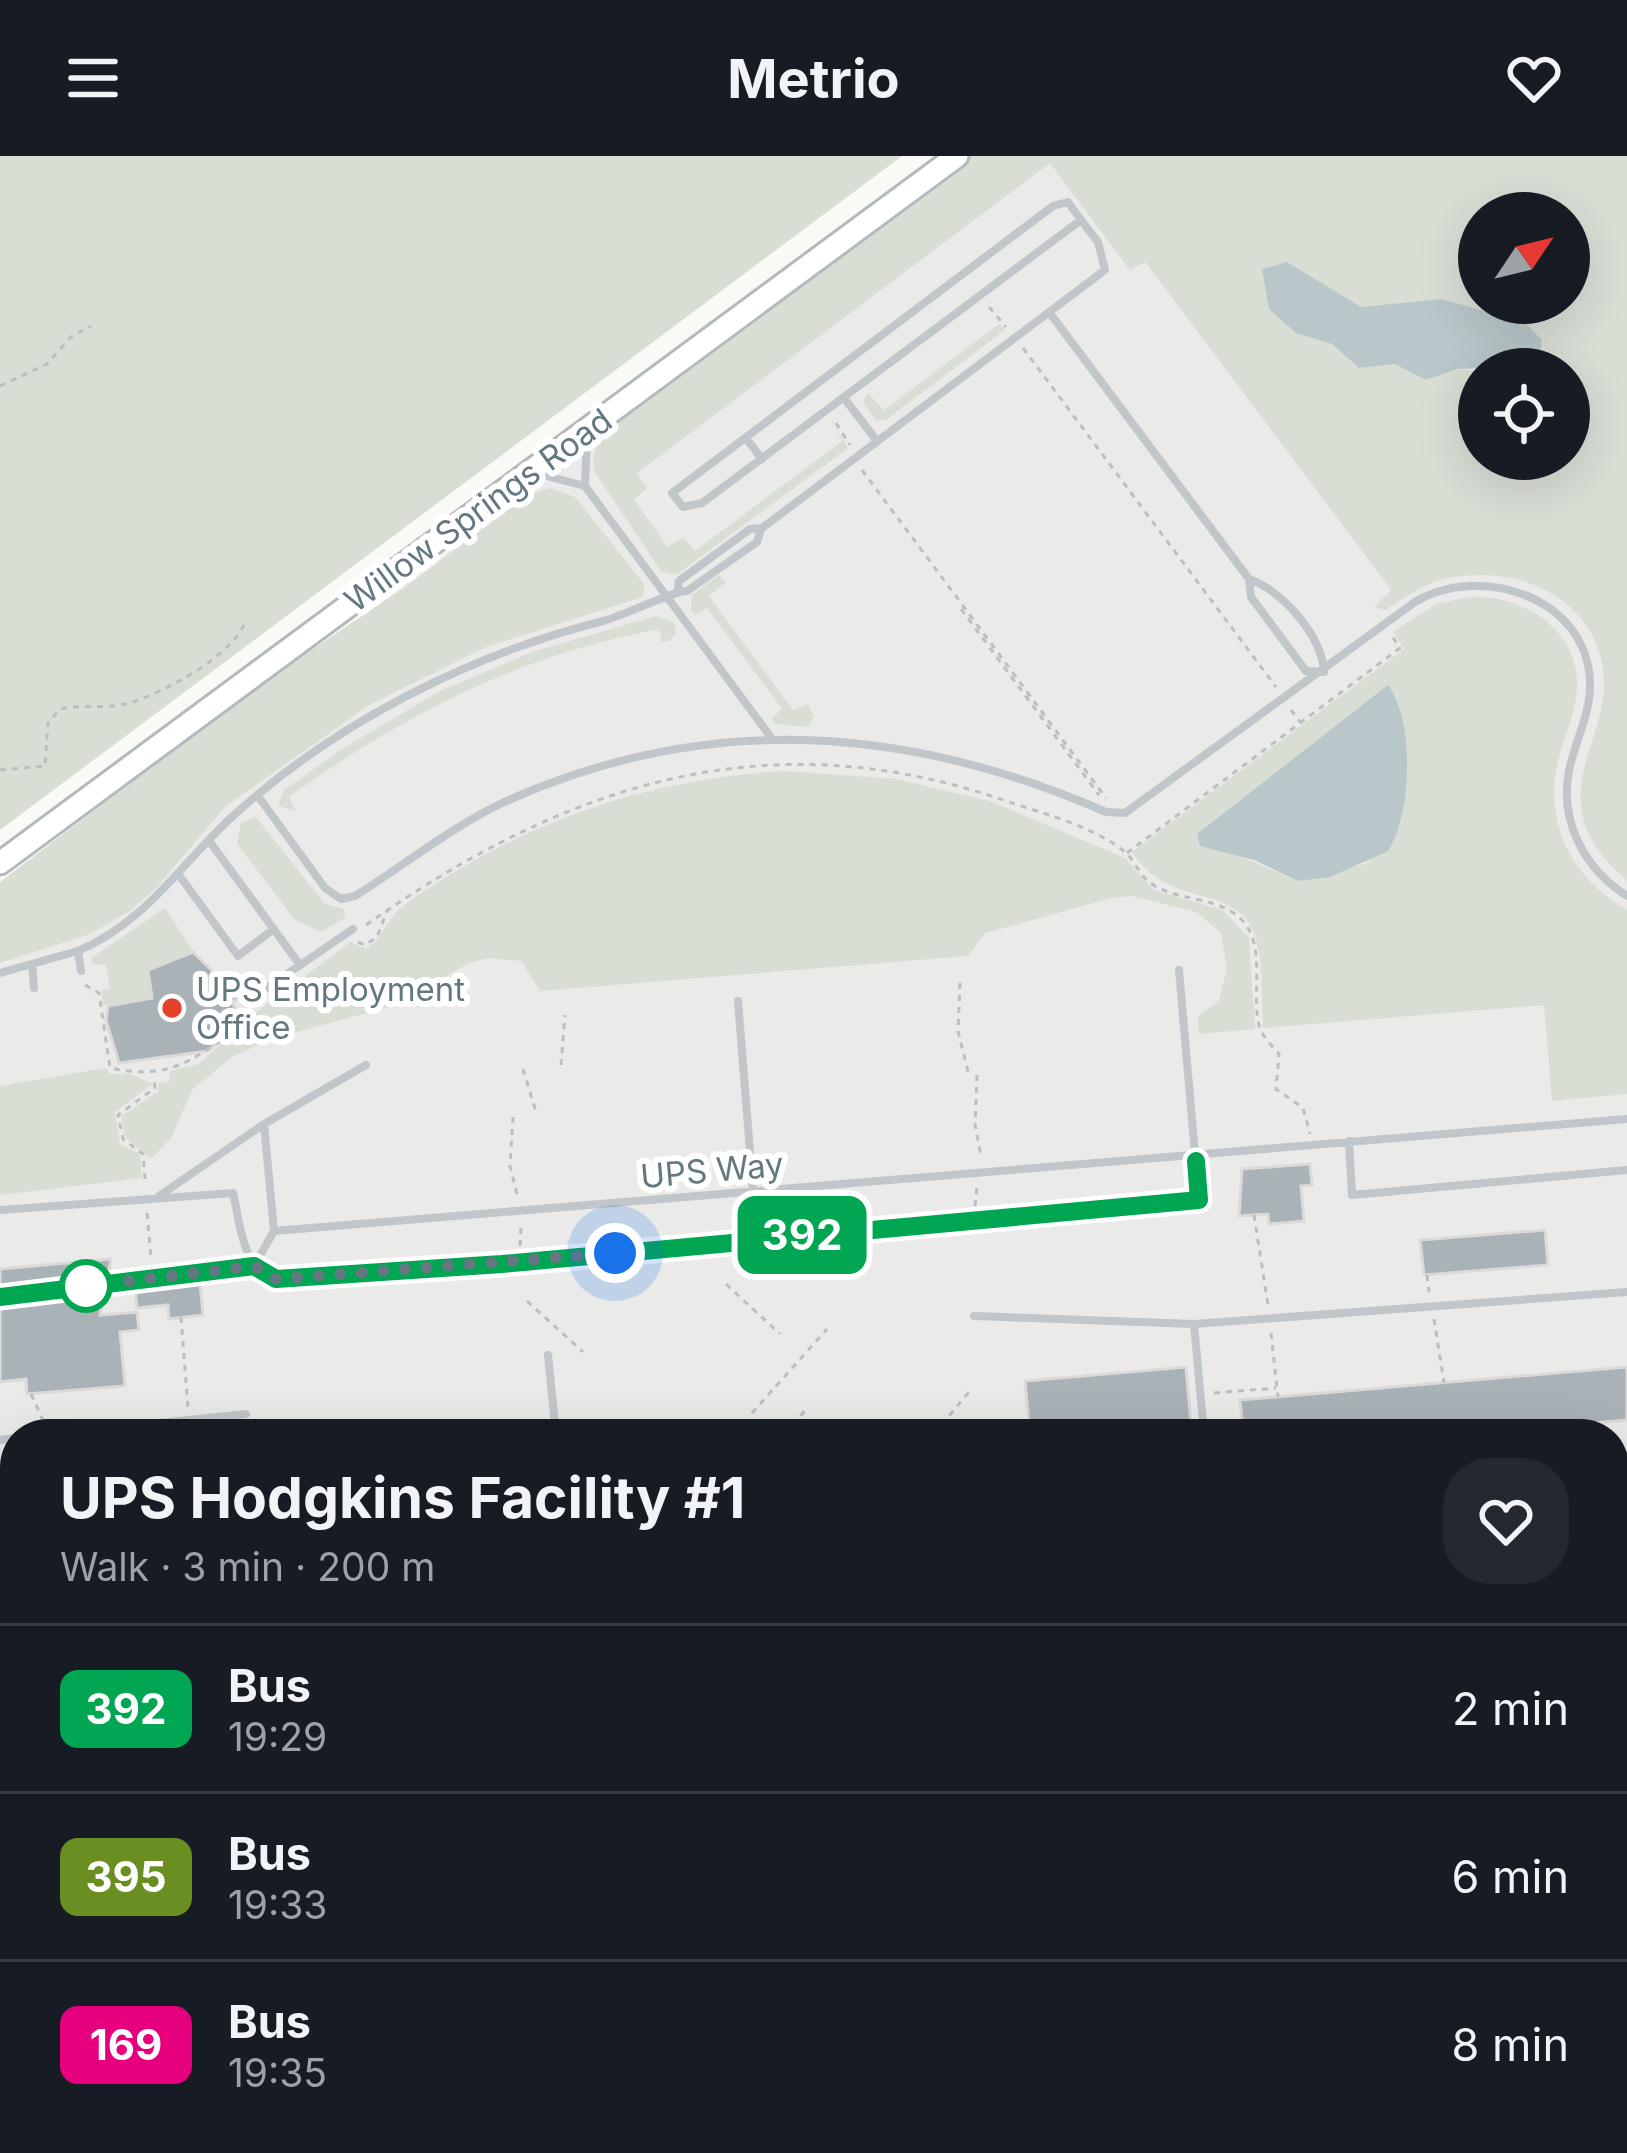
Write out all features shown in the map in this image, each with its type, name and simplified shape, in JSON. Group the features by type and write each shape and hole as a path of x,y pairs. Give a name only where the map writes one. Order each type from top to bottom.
{"main road":[{"name":"Willow Springs Road","path":"0,863 957,156"}],"lane":[{"path":"0,973 78,950 130,923 258,796 364,722 446,676 544,638 638,612 678,590 687,591 757,542 762,528 1105,270 1098,242 1082,220 1068,202 1053,206 672,493 683,508 702,503 1082,220"},
{"path":"1049,312 1250,579 1274,589 1323,654 1324,672"},
{"path":"844,398 877,441"},
{"path":"585,486 588,429"},
{"path":"746,438 762,459"},
{"path":"530,472 585,486 770,736"},
{"path":"1250,579 1251,596 1306,671 1324,672"},
{"path":"258,796 325,888 341,899 355,896 509,800 584,771 770,736 968,761 1106,812 1140,807 1415,602 1440,591 1490,586 1547,605 1576,636 1590,681 1567,788 1572,827 1594,869 1627,896"},
{"path":"210,842 300,965"},
{"path":"179,875 238,956 274,929"},
{"path":"252,998 353,929"},
{"path":"78,950 81,971"},
{"path":"32,964 34,988"},
{"path":"0,1297 254,1266 276,1279 520,1262 1199,1200 1179,970"},
{"path":"738,1001 757,1239"},
{"path":"158,1197 264,1124 366,1065"},
{"name":"UPS Way","path":"274,1231 1627,1119"},
{"path":"254,1266 274,1231 264,1124"},
{"path":"1348,1141 1352,1195 1627,1170"},
{"path":"0,1210 233,1193 254,1266"},
{"path":"974,1316 1194,1324 1627,1292"},
{"path":"1194,1324 1202,1419"},
{"path":"548,1355 554,1419"},
{"path":"198,1419 246,1414"}],"path":[{"path":"993,311 1301,723"},
{"path":"0,386 47,364 70,338 91,326"},
{"path":"833,419 855,458 1102,787 1106,800 1102,841"},
{"path":"961,610 1106,800"},
{"path":"0,770 45,766 48,723 60,709 131,703 210,662 233,643 245,622"},
{"path":"1126,853 1400,648 1391,634"},
{"path":"353,929 455,864 539,820 640,785 791,766 885,771 994,796 1102,841 1126,853 1150,883 1222,907 1244,921 1253,943 1259,1029 1279,1054 1276,1089 1303,1108 1313,1144"},
{"path":"960,983 958,1031 969,1076"},
{"path":"83,984 99,993 110,1068 154,1075 155,1088 118,1115 123,1139 143,1154 145,1179"},
{"path":"561,1065 565,1016"},
{"path":"523,1069 537,1115"},
{"path":"974,1220 981,1172 975,1125 977,1075"},
{"path":"513,1117 510,1166 521,1210 520,1262"},
{"path":"147,1211 151,1258"},
{"path":"1427,1275 1444,1382"},
{"path":"725,1284 780,1334"},
{"path":"527,1301 583,1352"},
{"path":"181,1317 189,1419"},
{"path":"752,1413 827,1329"},
{"path":"1200,1394 1277,1388"},
{"path":"946,1419 969,1392"},
{"path":"31,1394 44,1419"},
{"path":"798,1419 808,1407"}],"shaded area":[{"path":"0,156 902,156 0,830"},
{"path":"970,156 1627,156 1627,881 1596,847 1581,805 1583,775 1604,688 1601,657 1590,631 1551,594 1498,576 1441,580 1385,610 1374,607 1391,590 1145,262 1130,270 1050,163 637,473 647,488 634,500 668,547 683,537 695,551 842,441 831,420 848,448 676,575 661,571 595,473 593,457 602,429","holes":["1458,192 1590,192 1590,324 1475,324 1508,348 1590,348 1590,480 1458,480 1458,369 1426,380 1395,363 1359,368 1332,344 1287,262 1361,308 1441,299 1458,312"]},
{"path":"979,156 1627,156 1627,1419 0,1419 0,887"},
{"path":"1287,262 1361,307 1441,299 1458,304 1458,324 1526,324 1542,340 1541,348 1458,348 1458,369 1426,380 1395,364 1359,368 1332,344 1296,333 1269,309 1262,269"},
{"path":"999,324 1005,330 887,419 876,421 863,402 868,393 884,410"},
{"path":"550,488 575,497 644,584 643,597 486,647 369,705 225,807 157,887 130,911 90,934 0,963 0,882 259,685 404,588 528,495"},
{"path":"719,575 726,582 709,596 793,710 808,704 814,717 808,727 775,724 772,718 782,709 707,608 695,615 691,611 692,595"},
{"path":"1469,597 1508,602 1544,619 1569,648 1577,688 1558,761 1555,806 1559,828 1577,866 1627,910 1627,1094 1552,1101 1544,1005 1263,1028 1259,955 1245,918 1217,901 1163,882 1132,852 1404,649 1393,632 1436,604","holes":["1205,848 1372,862 1298,881 1225,850"]},
{"path":"656,616 674,623 676,633 669,641 662,642 659,629 608,640 511,672 420,715 332,767 289,797 296,811 278,806 283,791 339,751 440,691 535,651"},
{"path":"1388,685 1403,721 1407,768 1402,815 1388,851 1330,877 1298,881 1254,860 1200,846 1197,834"},
{"path":"783,771 896,779 990,801 1125,858 1154,890 1223,910 1249,938 1255,1029 1199,1034 1198,1016 1219,1001 1227,968 1221,933 1196,912 1132,896 985,933 968,956 540,991 521,961 488,958 469,963 399,1004 275,1038 233,1056 192,1090 171,1138 151,1159 125,1137 121,1116 159,1091 158,1083 169,1082 170,1071 199,1064 247,1019 351,942 366,949 400,908 494,849 632,795"},
{"path":"256,817 325,904 344,909 346,917 321,932 294,919 237,844 241,823"},
{"path":"165,908 193,951 173,962 152,998 103,1005 101,990 110,989 106,965 92,964 91,958"},
{"path":"105,1068 111,1074 130,1074 153,1084 115,1112 120,1144 140,1154 142,1178 0,1195 0,1086"}],"building":[{"name":"UPS Employment Office","path":"193,952 239,997 232,1003 244,1020 208,1051 119,1063 106,1020 108,1006 152,998 148,970"},
{"path":"1310,1164 1312,1185 1301,1186 1304,1221 1269,1224 1268,1214 1239,1216 1242,1169"},
{"path":"1545,1230 1548,1265 1424,1275 1420,1240"},
{"path":"111,1259 108,1276 0,1289 0,1269"},
{"path":"200,1282 203,1315 169,1319 168,1305 137,1308 135,1289"},
{"path":"105,1293 100,1315 137,1312 139,1330 120,1332 125,1386 27,1394 26,1379 0,1382 0,1305"},
{"path":"1186,1367 1191,1419 1029,1419 1025,1381"},
{"path":"1627,1367 1627,1419 1242,1419 1240,1400"}],"bus line":[{"name":"392","path":"0,1297 254,1266 276,1279 502,1264 1199,1200 1196,1161"}],"place":[{"name":"UPS Employment Office","path":"172,1008"}],"route":[{"path":"86,1286 254,1266 276,1279 615,1253"}]}
